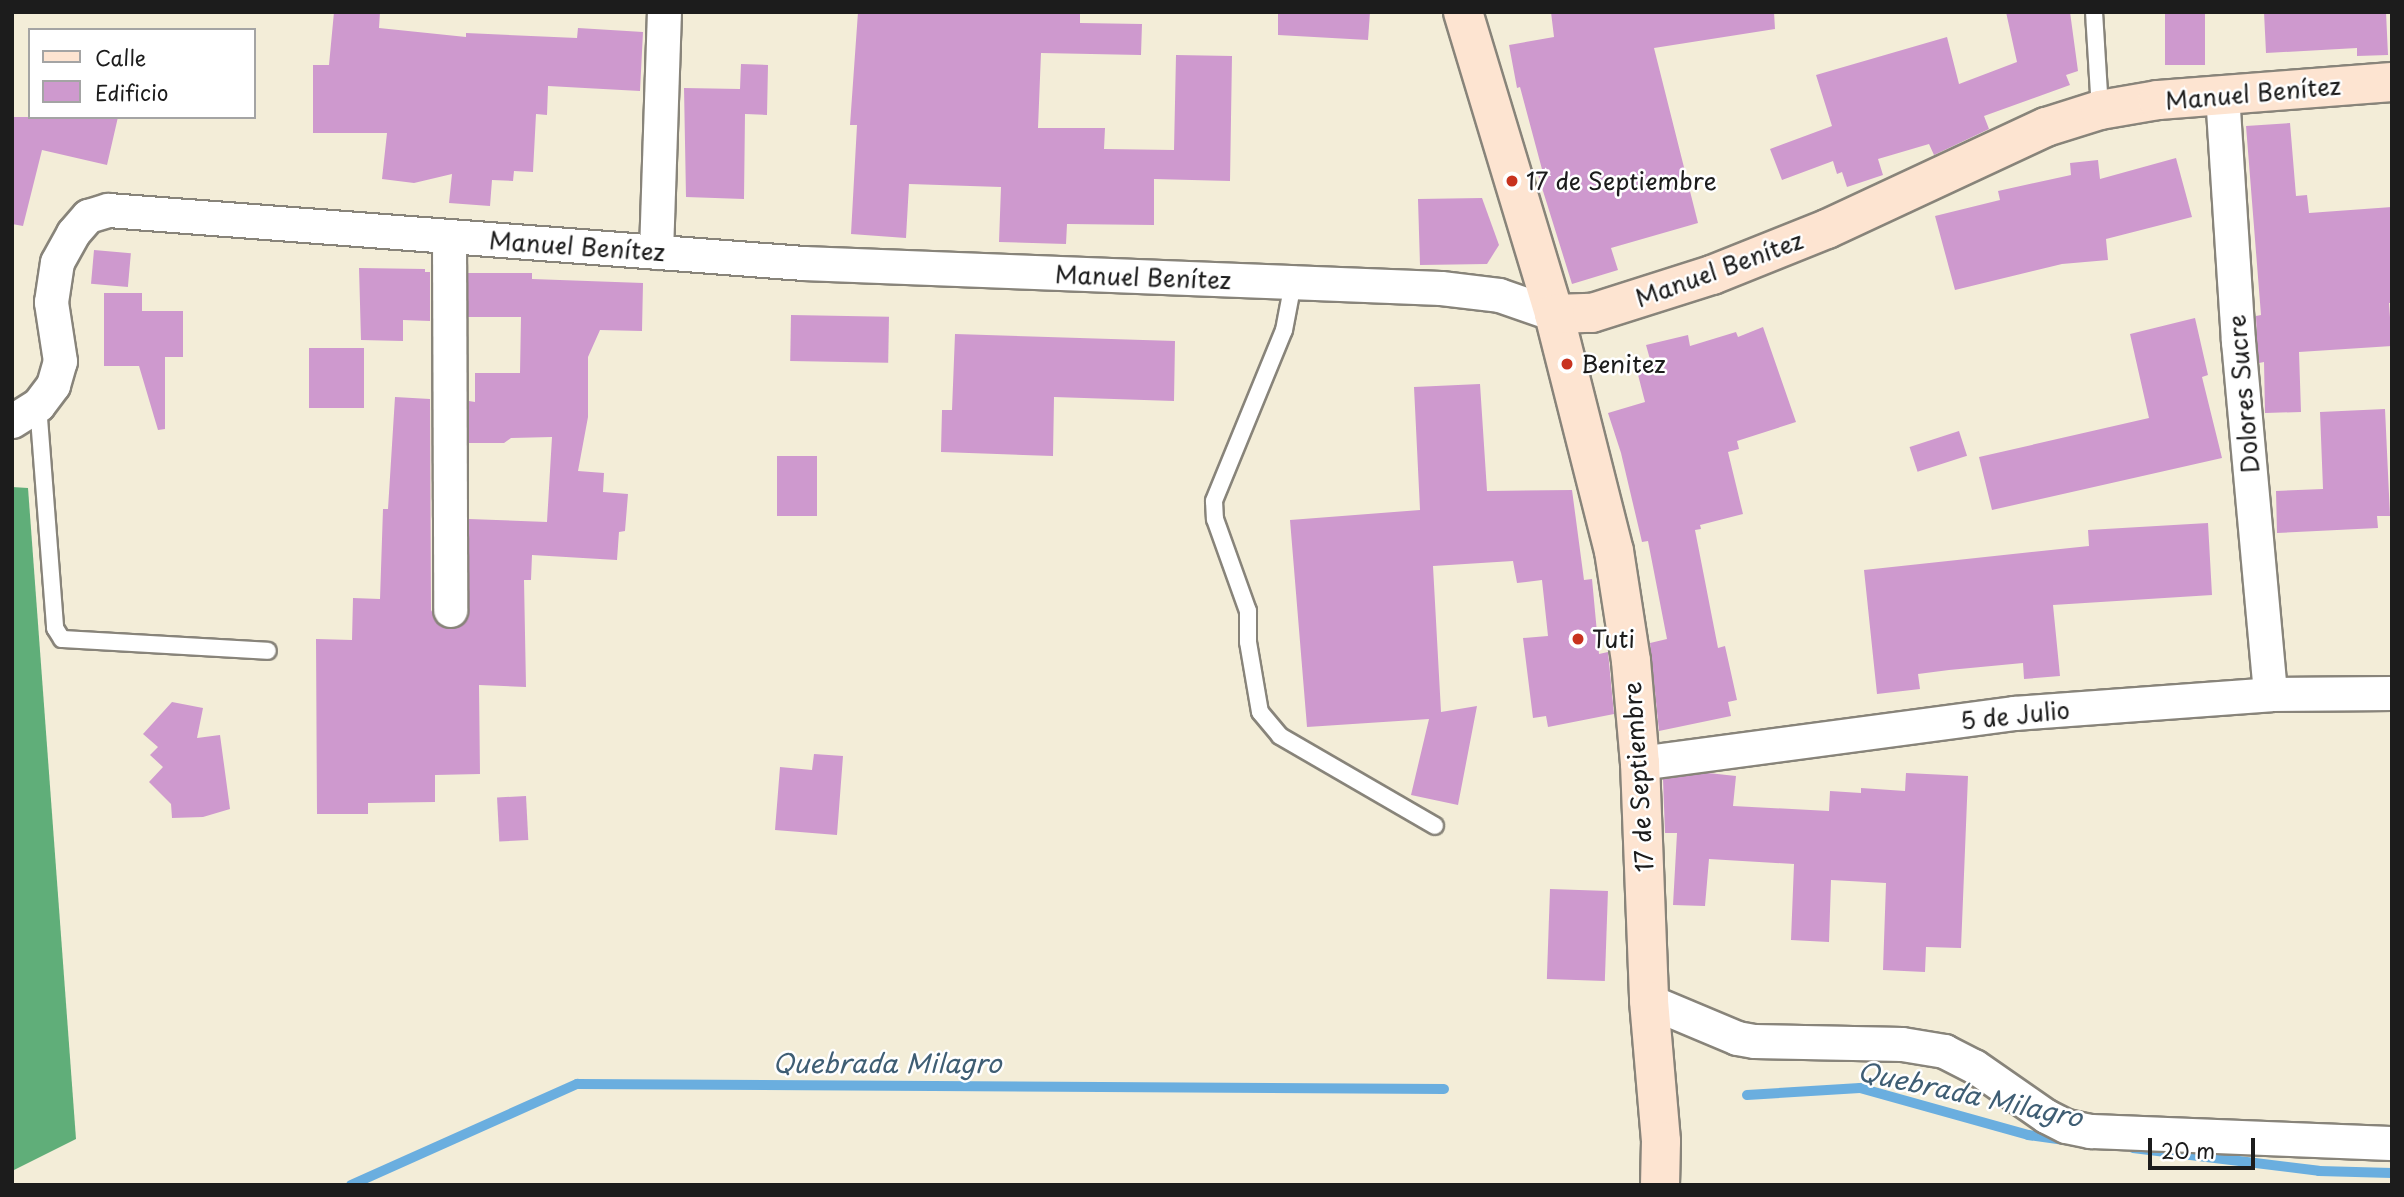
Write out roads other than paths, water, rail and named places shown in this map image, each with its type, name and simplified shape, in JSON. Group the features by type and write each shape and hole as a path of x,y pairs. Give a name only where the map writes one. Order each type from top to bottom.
{"street":[{"path":"656,252 664,12"},
{"name":"17 de Septiembre","path":"1463,12 1554,314 1614,551 1631,662 1640,763 1649,1001 1661,1141 1660,1185"},
{"name":"Manuel Benítez","path":"25,413 52,385 60,361 51,302 57,262 73,233 88,216 108,210 803,263 1478,291 1499,295 1554,314 1592,313 1712,275 1827,229 2046,127 2100,110 2222,94 2392,82"},
{"name":"Dolores Sucre","path":"2222,94 2238,341 2270,694"},
{"path":"449,236 450,610"},
{"name":"5 de Julio","path":"1640,763 2014,713 2270,694 2392,693"},
{"path":"1649,1001 1737,1038 1754,1041 1902,1044 1944,1051 1974,1066 2046,1116 2066,1126 2090,1131 2392,1143"}],"lane":[{"path":"2094,12 2100,110"},
{"path":"1293,283 1283,330 1214,501 1215,519 1248,611 1248,642 1260,712 1280,736 1436,826"},
{"path":"25,413 55,628 62,639 268,651"}],"waterway":[{"name":"Quebrada Milagro","path":"351,1185 577,1084 1444,1089"},
{"name":"Quebrada Milagro","path":"1747,1095 1860,1088 2028,1135 2065,1140"},
{"name":"Quebrada Milagro","path":"2133,1148 2319,1171 2392,1173"}],"place":[{"name":"17 de Septiembre","path":"1512,181"},
{"name":"Benitez","path":"1567,364"},
{"name":"Tuti","path":"1578,639"}]}
